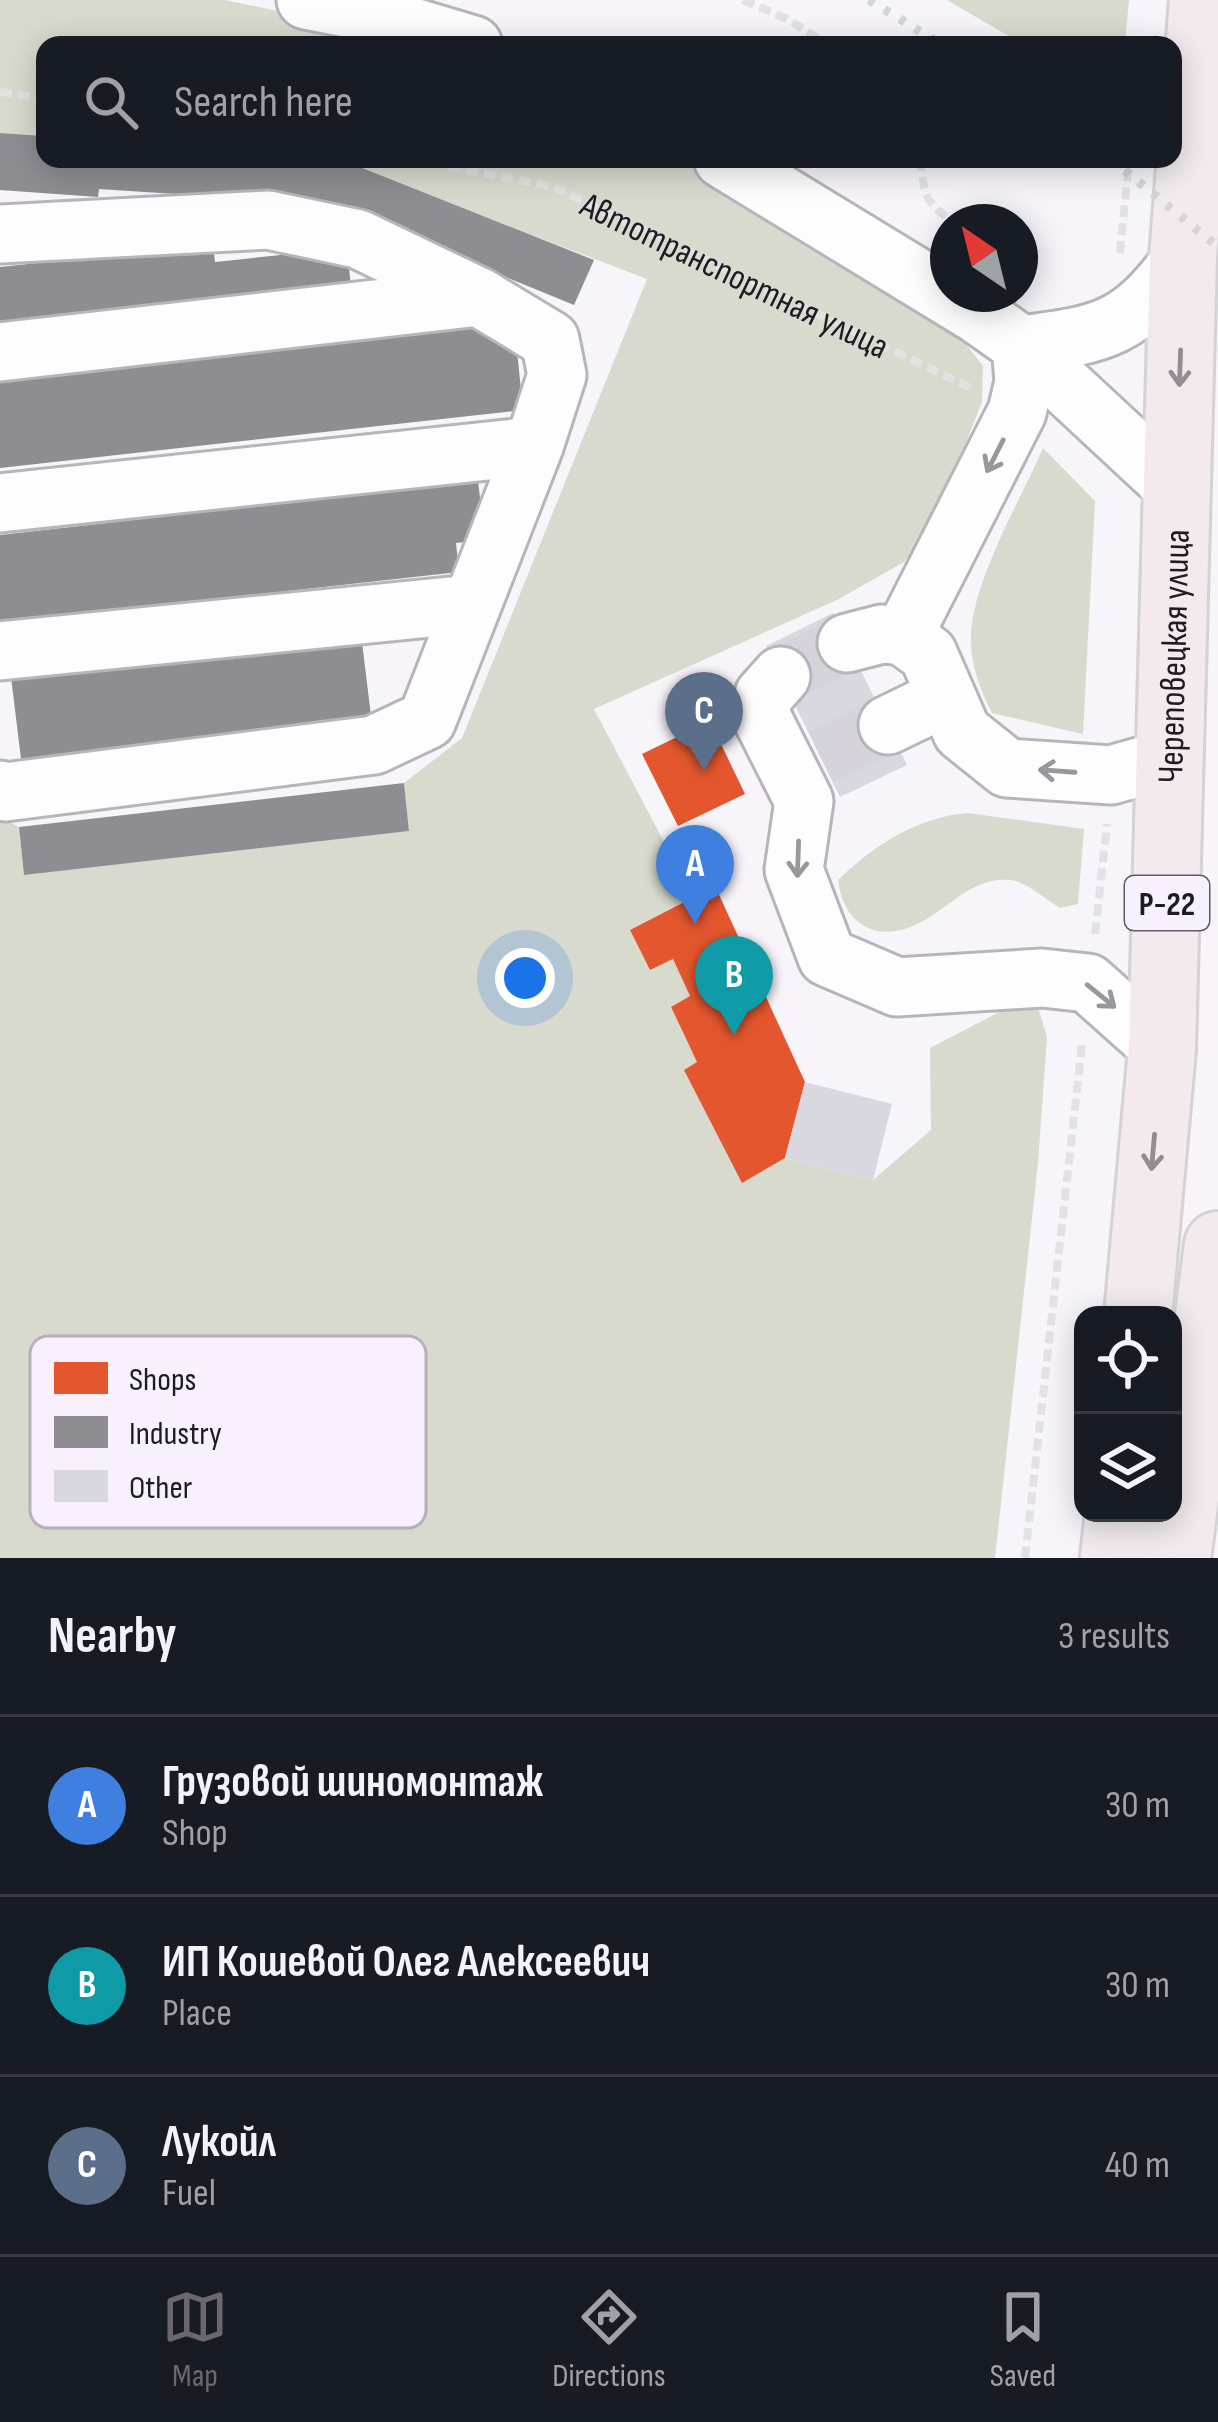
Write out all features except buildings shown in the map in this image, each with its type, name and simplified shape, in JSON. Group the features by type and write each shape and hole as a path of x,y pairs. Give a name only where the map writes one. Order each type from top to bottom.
{"highway":[{"name":"Череповецкая улица","path":"1139,1306 1162,1049 1183,258 1203,0"},
{"path":"1177,1558 1218,1245"},
{"path":"1114,1558 1118,1522"}],"street":[{"path":"306,0 443,36"},
{"path":"737,168 1022,345 1176,489"},
{"path":"0,234 268,220 358,239 479,297 550,340 557,375 427,720 374,745 0,790"},
{"path":"1022,345 1083,337 1120,325 1158,291 1183,258"},
{"path":"0,352 479,297"},
{"path":"903,636 1017,412 1024,382 1022,345"},
{"path":"0,503 534,446"},
{"path":"0,651 470,604"},
{"path":"847,643 882,634 903,636 928,654 962,732 1007,767 1111,776 1171,758"},
{"path":"781,676 764,694 760,714 805,765 794,870 826,957 897,987 1042,978 1088,983 1162,1049"},
{"path":"887,725 946,697"}],"path":[{"path":"743,0 814,36"},
{"path":"0,92 36,97"},
{"name":"Автотранспортная улица","path":"458,168 554,187 978,392"},
{"path":"921,168 921,189 932,204"}],"shaded area":[{"path":"0,0 225,0 381,36 36,36 36,135 0,133"},
{"path":"947,0 1129,0 1126,36 1009,36"},
{"path":"357,168 693,168 850,258 961,338 983,366 982,402 934,523 904,562 839,599 594,709 693,897 630,930 650,970 673,959 690,996 671,1007 697,1062 785,1158 873,1180 931,1130 930,1048 1034,994 1047,1037 995,1558 0,1558 0,817 19,827 24,874 409,831 404,783 462,738 647,279"},
{"path":"1043,448 1095,501 1083,734 992,713 972,658 972,623 984,579"},
{"path":"968,813 1084,829 1078,904 1060,908 1023,884 997,880 973,888 904,929 876,931 855,919 838,880 898,835 932,820"}],"tunnel":[{"path":"781,676 847,643"},
{"path":"821,757 888,725"}],"railway":[{"path":"869,0 927,36"},
{"path":"1122,168 1218,247"}],"place":[{"name":"Лукойл","path":"704,771"},
{"name":"Грузовой шиномонтаж","path":"695,924"},
{"name":"ИП Кошевой Олег Алексеевич","path":"734,1035"}]}
